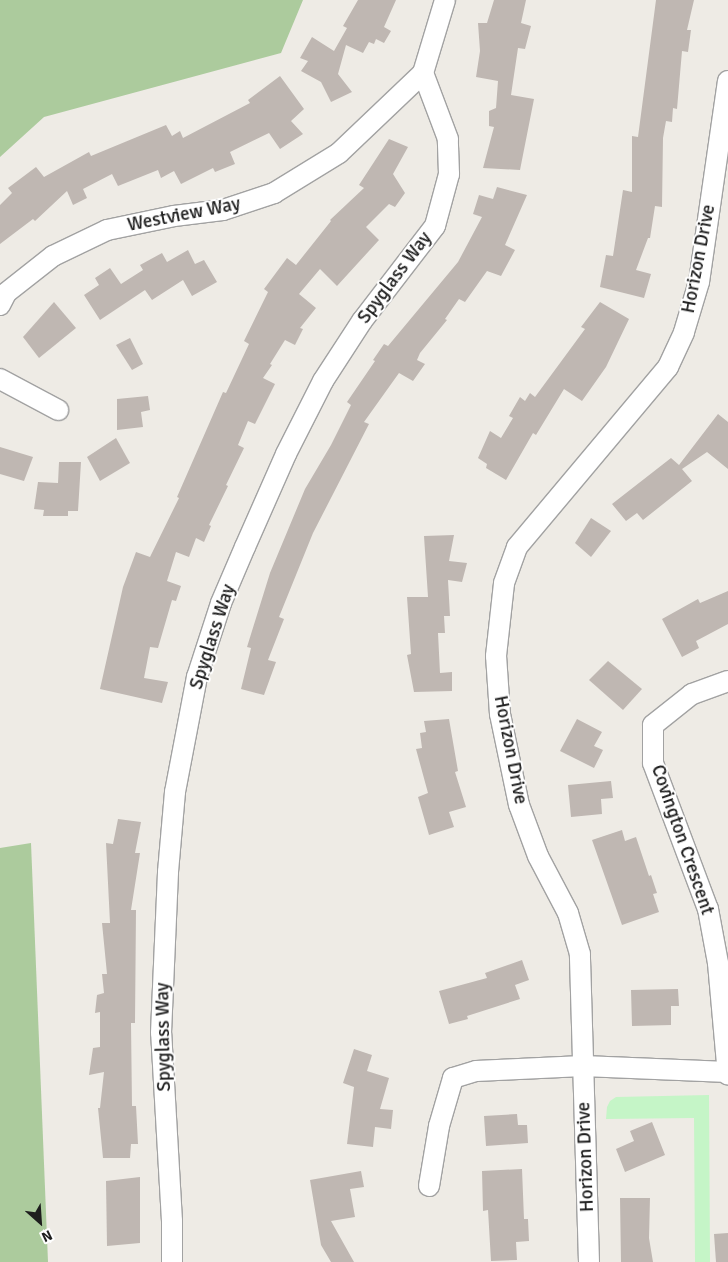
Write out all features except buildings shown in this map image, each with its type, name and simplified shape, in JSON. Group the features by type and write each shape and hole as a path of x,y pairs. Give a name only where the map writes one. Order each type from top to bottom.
{"street":[{"name":"Westview Way","path":"0,305 6,293 54,256 107,230 174,216 223,210 274,193 340,153 423,73 445,0"},
{"name":"Spyglass Way","path":"172,1262 161,1024 168,872 175,792 197,677 221,603 286,454 323,381 362,321 435,226 448,174 448,139 423,73"},
{"name":"Horizon Drive","path":"589,1262 580,954 568,913 538,856 519,805 500,714 496,656 504,583 517,548 668,367 684,332 699,282 728,82"},
{"path":"0,380 58,410"},
{"name":"Covington Crescent","path":"429,1186 439,1126 453,1078 476,1071 582,1066 728,1073 718,963 708,909 653,763 653,725 692,694 728,681"}],"green space":[{"path":"0,0 303,0 281,53 44,117 0,157"},
{"path":"31,843 48,1262 0,1262 0,848"},
{"path":"709,1095 710,1262 695,1262 694,1118 606,1119 607,1107 610,1101 616,1097"}]}
